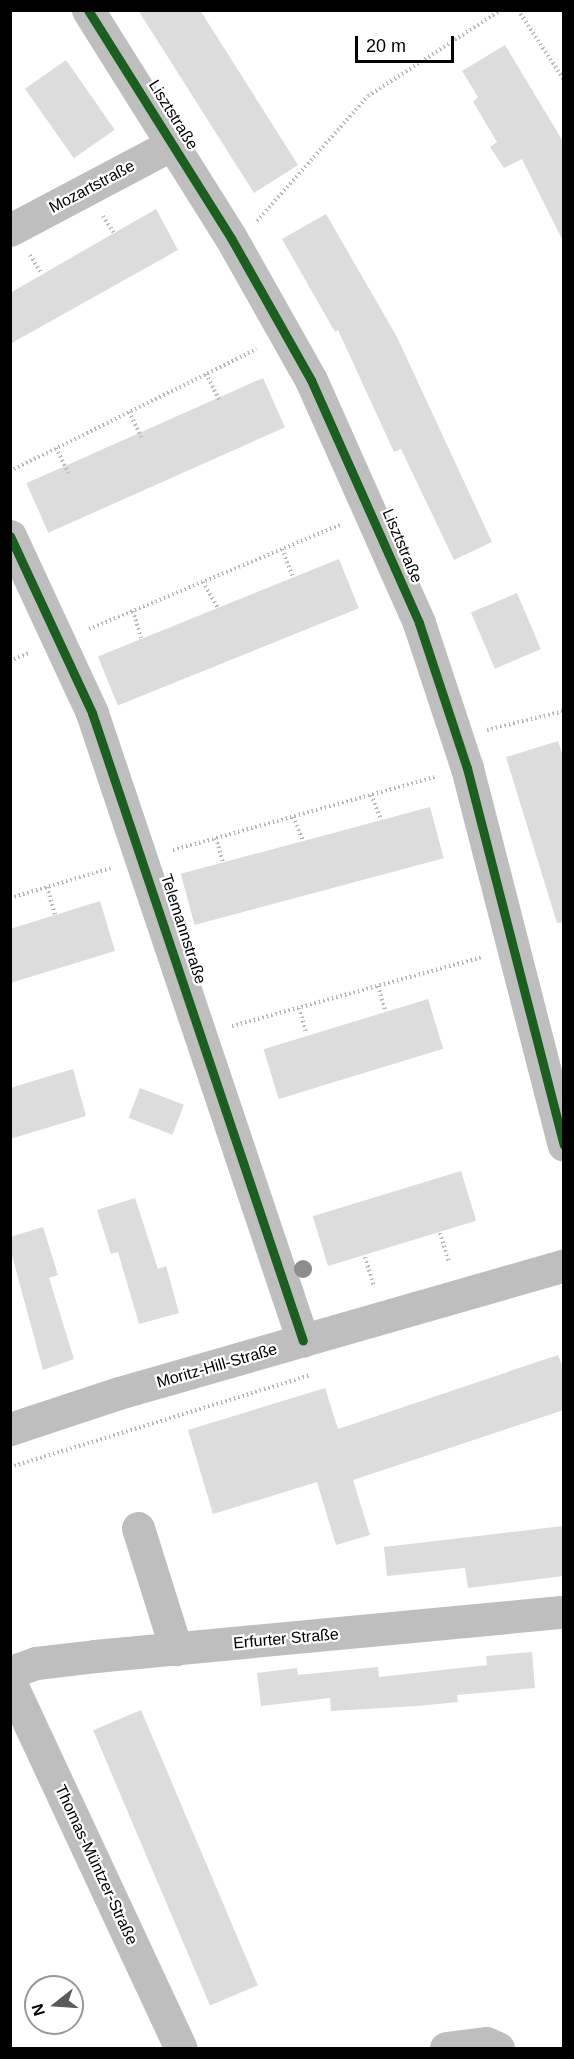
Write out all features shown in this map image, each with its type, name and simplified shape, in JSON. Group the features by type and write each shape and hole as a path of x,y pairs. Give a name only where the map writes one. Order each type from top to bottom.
{"street":[{"name":"Lisztstraße","path":"88,10 174,143 285,334 372,513 419,623 467,768 564,1145"},
{"name":"Mozartstraße","path":"19,241 174,143"},
{"name":"Telemannstraße","path":"10,536 61,640 144,858 303,1341"},
{"name":"Moritz-Hill-Straße","path":"10,1429 564,1265"},
{"path":"138,1528 176,1649"},
{"name":"Erfurter Straße","path":"10,1672 36,1663 564,1612"},
{"name":"Thomas-Müntzer-Straße","path":"10,1682 181,2049"},
{"path":"446,2049 486,2043 498,2049"}],"path":[{"path":"231,238 265,216 368,96 501,10"},
{"path":"519,10 564,80"},
{"path":"100,211 114,233"},
{"path":"19,241 42,274"},
{"path":"10,471 285,334"},
{"path":"206,374 219,400"},
{"path":"129,412 141,437"},
{"path":"56,448 68,473"},
{"path":"10,661 372,513"},
{"path":"282,549 293,578"},
{"path":"203,582 218,608"},
{"path":"133,610 141,638"},
{"path":"457,737 564,711"},
{"path":"10,898 144,858 467,768"},
{"path":"371,795 381,820"},
{"path":"292,817 303,841"},
{"path":"216,838 223,863"},
{"path":"47,887 55,915"},
{"path":"202,1035 514,947"},
{"path":"378,986 385,1011"},
{"path":"299,1008 306,1033"},
{"path":"440,1233 451,1273"},
{"path":"365,1257 376,1294"},
{"path":"10,1467 315,1374"}],"building":[{"path":"138,10 200,10 298,165 254,193"},
{"path":"505,45 564,143 564,243 522,159 504,168 490,147 497,142 473,102 478,97 462,71"},
{"path":"66,60 115,130 74,158 25,89"},
{"path":"156,209 178,250 10,344 10,293"},
{"path":"326,214 397,337 492,542 454,560 401,449 394,452 338,330 335,332 282,239"},
{"path":"263,378 285,427 48,533 26,483"},
{"path":"339,559 359,608 118,706 98,656"},
{"path":"517,593 541,649 495,669 471,613"},
{"path":"558,741 564,759 564,922 557,923 506,757"},
{"path":"430,807 444,858 195,925 181,874"},
{"path":"100,901 115,951 10,983 10,929"},
{"path":"428,999 443,1049 279,1099 264,1049"},
{"path":"73,1069 86,1116 10,1139 10,1088"},
{"path":"140,1088 184,1105 172,1135 129,1118"},
{"path":"461,1171 476,1221 328,1266 313,1216"},
{"path":"135,1198 158,1269 166,1266 179,1313 139,1324 118,1252 111,1254 97,1210"},
{"path":"43,1227 58,1275 49,1278 74,1359 43,1370 10,1248 10,1237"},
{"path":"558,1355 564,1370 564,1410 353,1480 370,1535 336,1545 317,1482 213,1514 188,1430 325,1388 338,1429"},
{"path":"563,1526 563,1576 468,1588 465,1568 387,1576 384,1547"},
{"path":"532,1652 535,1688 457,1695 458,1702 417,1706 331,1711 330,1698 261,1706 257,1673 297,1668 298,1675 378,1667 379,1677 487,1665 486,1656"},
{"path":"141,1710 258,1985 210,2006 93,1730"}],"cycle path":[{"path":"88,10 231,238 311,380 419,623 467,768 564,1145"},
{"path":"10,536 92,713 303,1341"}]}
